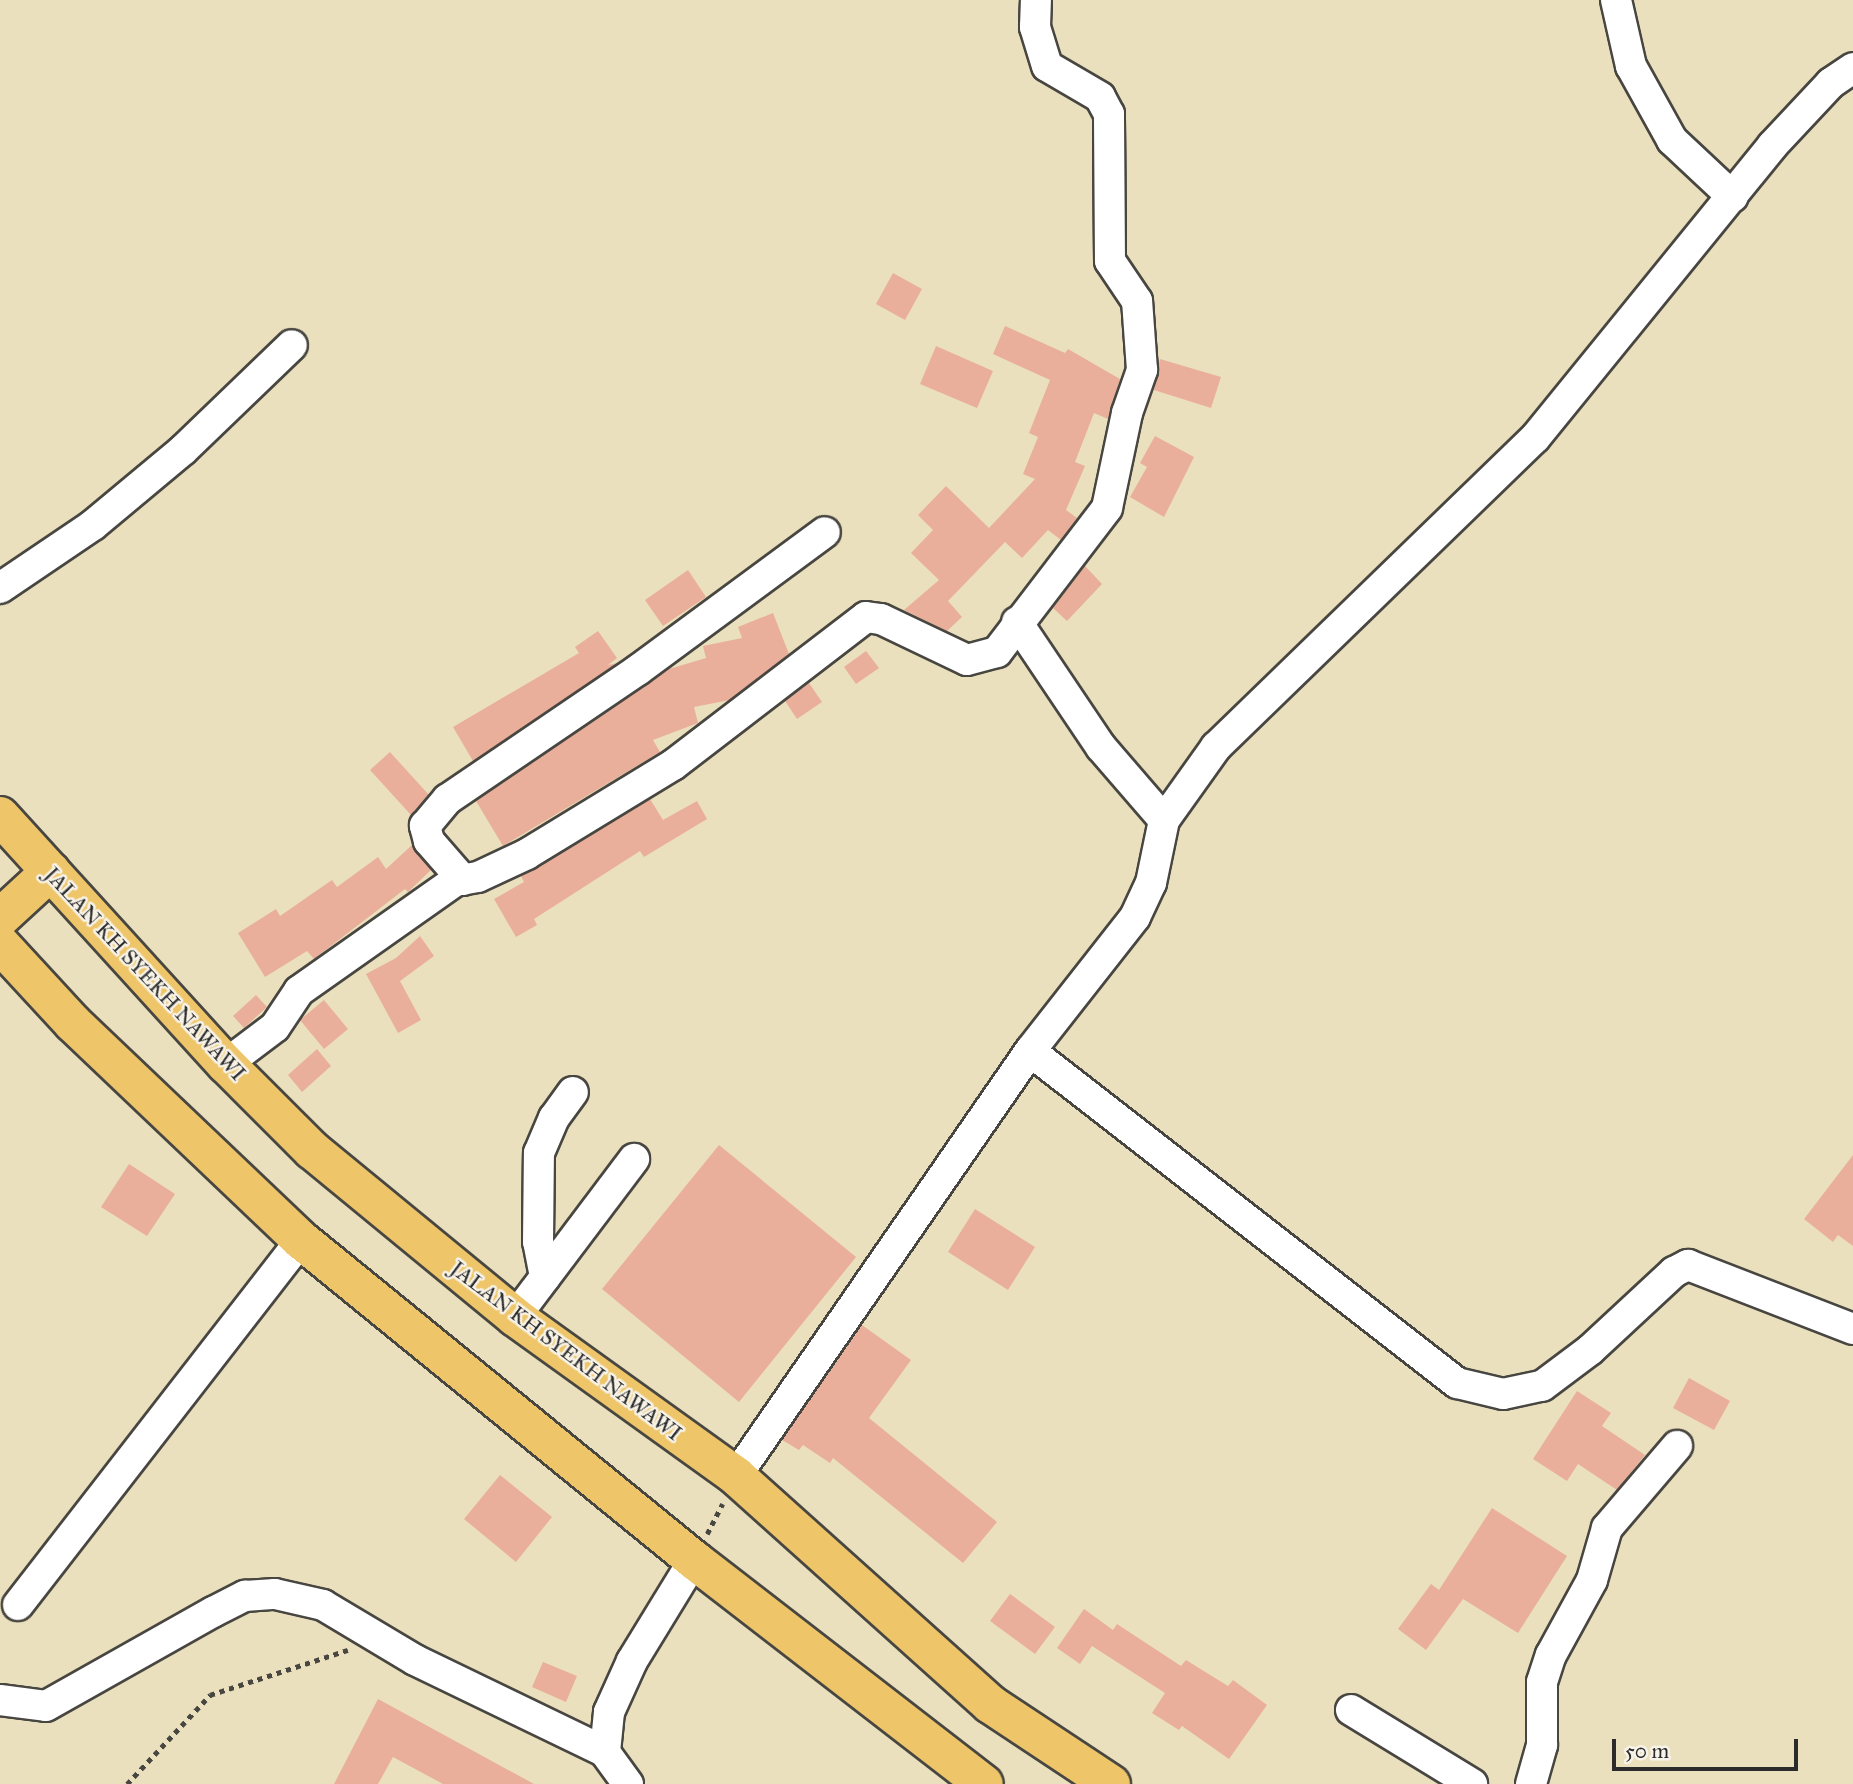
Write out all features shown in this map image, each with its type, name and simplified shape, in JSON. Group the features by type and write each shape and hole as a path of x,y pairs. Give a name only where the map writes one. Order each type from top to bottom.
{"main road":[{"name":"JALAN KH SYEKH NAWAWI","path":"0,816 226,1064 312,1150 515,1317 736,1476 990,1704 1111,1784"},
{"path":"0,918 51,871"},
{"path":"0,944 73,1023 300,1240 694,1560 984,1784"}],"street":[{"path":"226,1064 275,1027 299,991 463,880 478,877 527,854 673,765 866,617 881,619 967,660 997,652 1017,622 1107,508 1127,413 1142,370 1137,301 1110,261 1109,114 1100,97 1047,66 1035,27 1036,0"},
{"path":"1616,0 1631,66 1672,140 1732,197"},
{"path":"736,1476 1030,1051 1135,916 1151,883 1164,820 1216,747 1535,438 1772,146 1831,83 1853,68"},
{"path":"0,588 93,525 183,450 292,345"},
{"path":"463,880 429,841 425,826 448,799 638,670 825,532"},
{"path":"1017,622 1101,747 1164,820"},
{"path":"1030,1051 1457,1383 1503,1394 1542,1386 1590,1350 1674,1272 1688,1265 1853,1329"},
{"path":"545,1277 538,1242 539,1153 554,1118 573,1092"},
{"path":"515,1317 634,1158"},
{"path":"18,1605 300,1240"},
{"path":"1531,1784 1542,1745 1542,1682 1551,1655 1591,1580 1607,1528 1677,1446"},
{"path":"606,1752 609,1712 632,1661 694,1560"},
{"path":"0,1700 46,1706 73,1695 245,1596 275,1594 323,1605 415,1660 606,1752 628,1784"},
{"path":"1351,1710 1472,1784"}],"path":[{"path":"694,1560 736,1476"},
{"path":"127,1784 210,1695 382,1639"}],"building":[{"path":"893,273 922,289 905,320 876,304"},
{"path":"1005,326 1065,353 1068,349 1120,379 1108,419 1094,413 1075,462 1085,466 1066,510 1077,518 1061,540 1048,530 1022,558 1005,542 948,601 962,617 947,631 904,610 939,580 911,553 933,530 918,515 946,486 989,528 1035,479 1023,474 1038,437 1029,433 1050,380 993,354"},
{"path":"936,346 993,371 977,408 920,384"},
{"path":"1160,359 1221,377 1211,408 1154,390"},
{"path":"1155,436 1194,457 1164,517 1130,497 1147,467 1140,463"},
{"path":"1085,566 1102,584 1067,621 1053,608"},
{"path":"688,570 706,597 663,626 645,600"},
{"path":"773,613 789,654 730,700 694,707 698,723 653,740 660,752 503,846 476,801 669,669 706,658 703,646 742,638 738,627"},
{"path":"598,631 617,658 608,665 618,663 473,761 453,727 579,653 575,647"},
{"path":"866,651 879,668 856,684 844,667"},
{"path":"809,683 822,702 797,719 785,701"},
{"path":"390,752 429,795 411,815 370,770"},
{"path":"650,799 663,820 697,801 707,819 644,857 640,851 534,919 537,925 516,937 494,899 524,882 521,876"},
{"path":"412,845 431,870 408,892 405,889 314,959 307,951 265,977 238,933 276,909 280,916 332,880 337,887 378,857 386,869"},
{"path":"420,936 434,956 400,981 421,1020 398,1033 366,974 396,958"},
{"path":"256,995 267,1007 244,1028 233,1016"},
{"path":"324,1000 348,1029 324,1049 300,1020"},
{"path":"317,1049 331,1066 302,1092 288,1075"},
{"path":"719,1145 856,1257 739,1402 602,1289"},
{"path":"1853,1155 1853,1246 1838,1235 1833,1242 1804,1219"},
{"path":"129,1164 175,1194 147,1236 101,1207"},
{"path":"975,1209 1035,1247 1008,1290 948,1252"},
{"path":"862,1325 911,1360 869,1418 997,1522 963,1563 833,1458 830,1463 803,1445 799,1450 782,1440"},
{"path":"1689,1378 1730,1401 1714,1430 1673,1408"},
{"path":"1577,1391 1611,1413 1602,1426 1645,1455 1617,1490 1578,1464 1567,1481 1533,1459"},
{"path":"500,1475 552,1517 516,1562 464,1519"},
{"path":"1492,1508 1567,1556 1518,1633 1463,1599 1426,1650 1398,1629 1431,1584 1439,1590"},
{"path":"1010,1594 1055,1627 1035,1654 990,1621"},
{"path":"1084,1609 1113,1630 1117,1624 1181,1666 1186,1660 1228,1686 1233,1680 1267,1705 1229,1759 1182,1726 1179,1730 1152,1713 1165,1693 1092,1646 1080,1664 1057,1648"},
{"path":"543,1662 577,1676 566,1702 532,1687"},
{"path":"378,1699 534,1784 443,1784 393,1757 378,1784 334,1784"}]}
